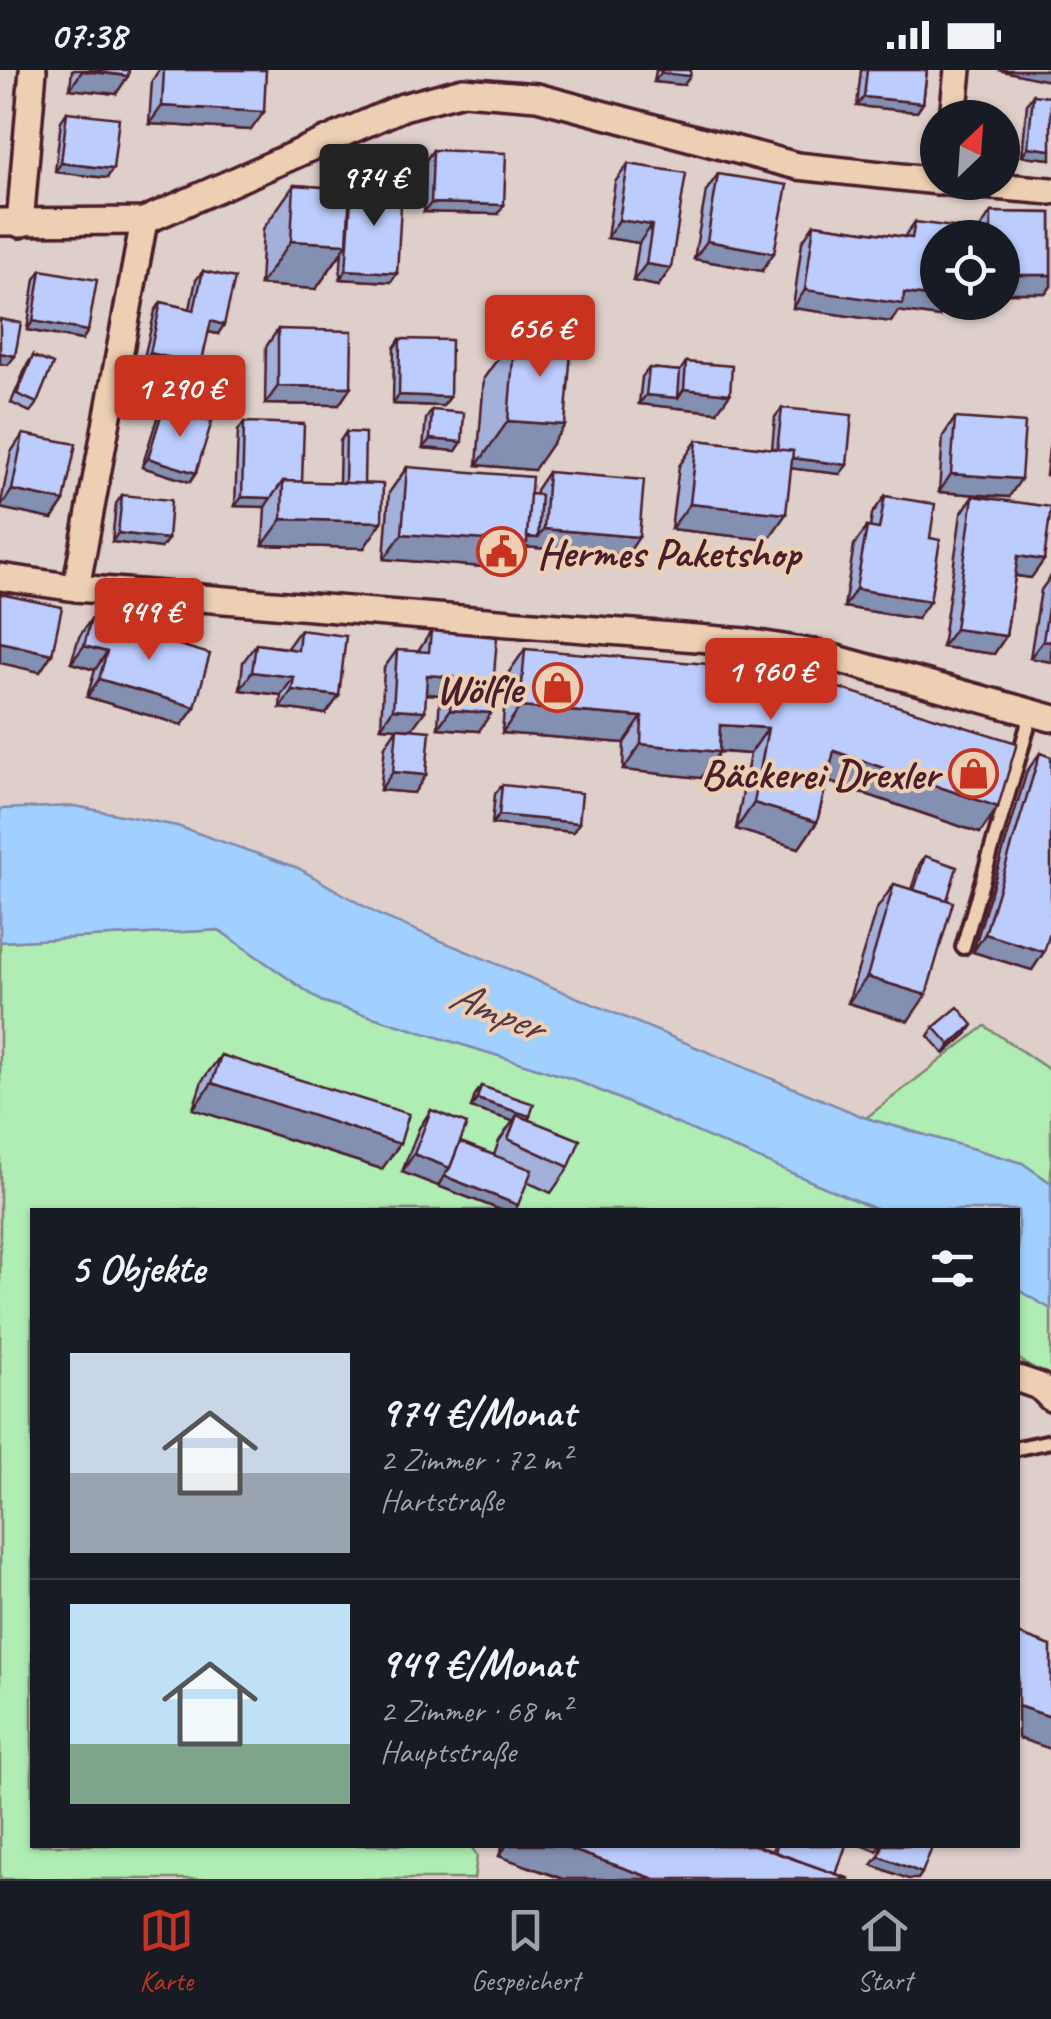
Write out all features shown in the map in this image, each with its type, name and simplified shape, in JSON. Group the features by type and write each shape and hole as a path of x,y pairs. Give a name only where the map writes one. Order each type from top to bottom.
{"street":[{"path":"33,70 10,223 144,221 464,80 798,166 920,180"},
{"path":"955,100 958,70"},
{"path":"1020,188 1051,191"},
{"path":"76,588 144,221"},
{"path":"0,577 76,588 746,642 815,653 1041,715"},
{"path":"1020,1380 1039,1386 1051,1398"}],"lane":[{"path":"962,947 1041,715"},
{"path":"1020,1448 1051,1442"}],"green space":[{"path":"219,930 321,1001 573,1079 873,1208 30,1208 30,1848 472,1848 477,1856 474,1879 0,1879 0,942"},
{"path":"985,1026 1051,1071 1051,1183 1022,1163 866,1118"},
{"path":"1020,1291 1051,1309 1051,1383 1020,1360"}],"water":[{"name":"Amper","path":"75,806 177,826 298,868 379,915 866,1118 1022,1163 1051,1183 1051,1309 1020,1291 1020,1208 873,1208 573,1079 321,1001 219,930 0,942 0,809"}],"building":[{"path":"83,70 129,70 128,76"},
{"path":"164,70 266,70 264,112 162,106"},
{"path":"661,70 691,70 690,76"},
{"path":"867,70 927,70 920,103 864,97"},
{"path":"1033,95 1051,97 1051,150 1028,147"},
{"path":"67,112 119,118 113,169 61,163"},
{"path":"433,150 506,153 504,205 431,203"},
{"path":"393,153 422,155 421,179 392,177"},
{"path":"628,164 686,173 671,268 646,264 652,225 619,220"},
{"path":"718,174 787,185 774,253 707,241"},
{"path":"294,185 350,189 347,244 291,241"},
{"path":"352,185 402,188 397,273 346,270"},
{"path":"991,212 1051,213 1051,275 1020,275 1020,220 991,220"},
{"path":"915,222 920,223 920,295 904,293 903,304 805,290 814,224 912,238"},
{"path":"41,270 97,280 88,331 33,321"},
{"path":"203,271 235,278 224,325 211,321 201,365 150,353 161,302 194,310"},
{"path":"0,319 21,323 15,356 0,353"},
{"path":"278,329 352,331 351,387 278,386"},
{"path":"515,334 572,338 565,425 508,421"},
{"path":"400,339 451,340 450,397 399,395"},
{"path":"33,356 53,364 37,403 17,394"},
{"path":"686,362 732,366 730,394 684,389"},
{"path":"649,368 680,371 678,398 646,395"},
{"path":"164,406 212,421 196,473 148,458"},
{"path":"782,408 852,415 847,465 792,458 793,451 777,450"},
{"path":"432,410 464,413 462,442 430,439"},
{"path":"955,418 1025,423 1021,479 951,474"},
{"path":"244,422 304,424 302,482 283,481 271,498 242,497"},
{"path":"346,432 365,433 364,484 345,483"},
{"path":"23,434 76,444 64,501 12,490"},
{"path":"697,440 793,451 786,514 690,504"},
{"path":"407,467 532,477 527,543 402,534"},
{"path":"548,472 644,480 639,537 544,529"},
{"path":"283,481 383,484 382,522 282,519"},
{"path":"530,494 541,495 538,538 527,537"},
{"path":"122,495 171,500 168,539 118,533"},
{"path":"885,496 935,504 930,538 940,540 930,601 856,589 867,527 879,529"},
{"path":"973,496 1051,507 1044,560 1018,556 1006,636 955,629"},
{"path":"1051,588 1051,642 1043,641"},
{"path":"0,594 62,607 52,654 0,642"},
{"path":"91,619 210,654 195,707 99,679 107,652 84,646"},
{"path":"300,630 346,636 339,696 292,690 294,677 252,672 256,644 298,650"},
{"path":"431,631 497,637 491,713 450,710 453,677 427,675 425,711 393,709 397,650 429,652"},
{"path":"525,649 781,670 1017,743 998,807 834,751 817,822 754,803 768,728 720,725 719,752 641,744 642,717 520,707"},
{"path":"397,728 430,731 426,775 393,772"},
{"path":"1040,753 1051,757 1051,929 1044,952 985,934"},
{"path":"502,785 582,793 579,823 499,815"},
{"path":"925,856 957,867 947,900 914,890"},
{"path":"894,884 953,902 926,995 867,977"},
{"path":"958,1007 973,1025 950,1045 934,1027"},
{"path":"221,1055 409,1114 400,1144 212,1083"},
{"path":"481,1086 534,1104 530,1116 477,1099"},
{"path":"431,1110 467,1124 450,1168 414,1154"},
{"path":"517,1115 580,1140 569,1167 508,1139"},
{"path":"460,1142 532,1170 518,1205 444,1176"},
{"path":"1020,1635 1051,1646 1051,1717 1020,1707"},
{"path":"567,1848 762,1848 850,1879 655,1879"},
{"path":"776,1848 845,1848 836,1874 775,1852"},
{"path":"882,1848 932,1848 922,1873 879,1856"}],"place":[{"name":"Hermes Paketshop","path":"502,552"},
{"name":"Wölfle","path":"557,688"},
{"name":"Bäckerei Drexler","path":"974,773"}]}
